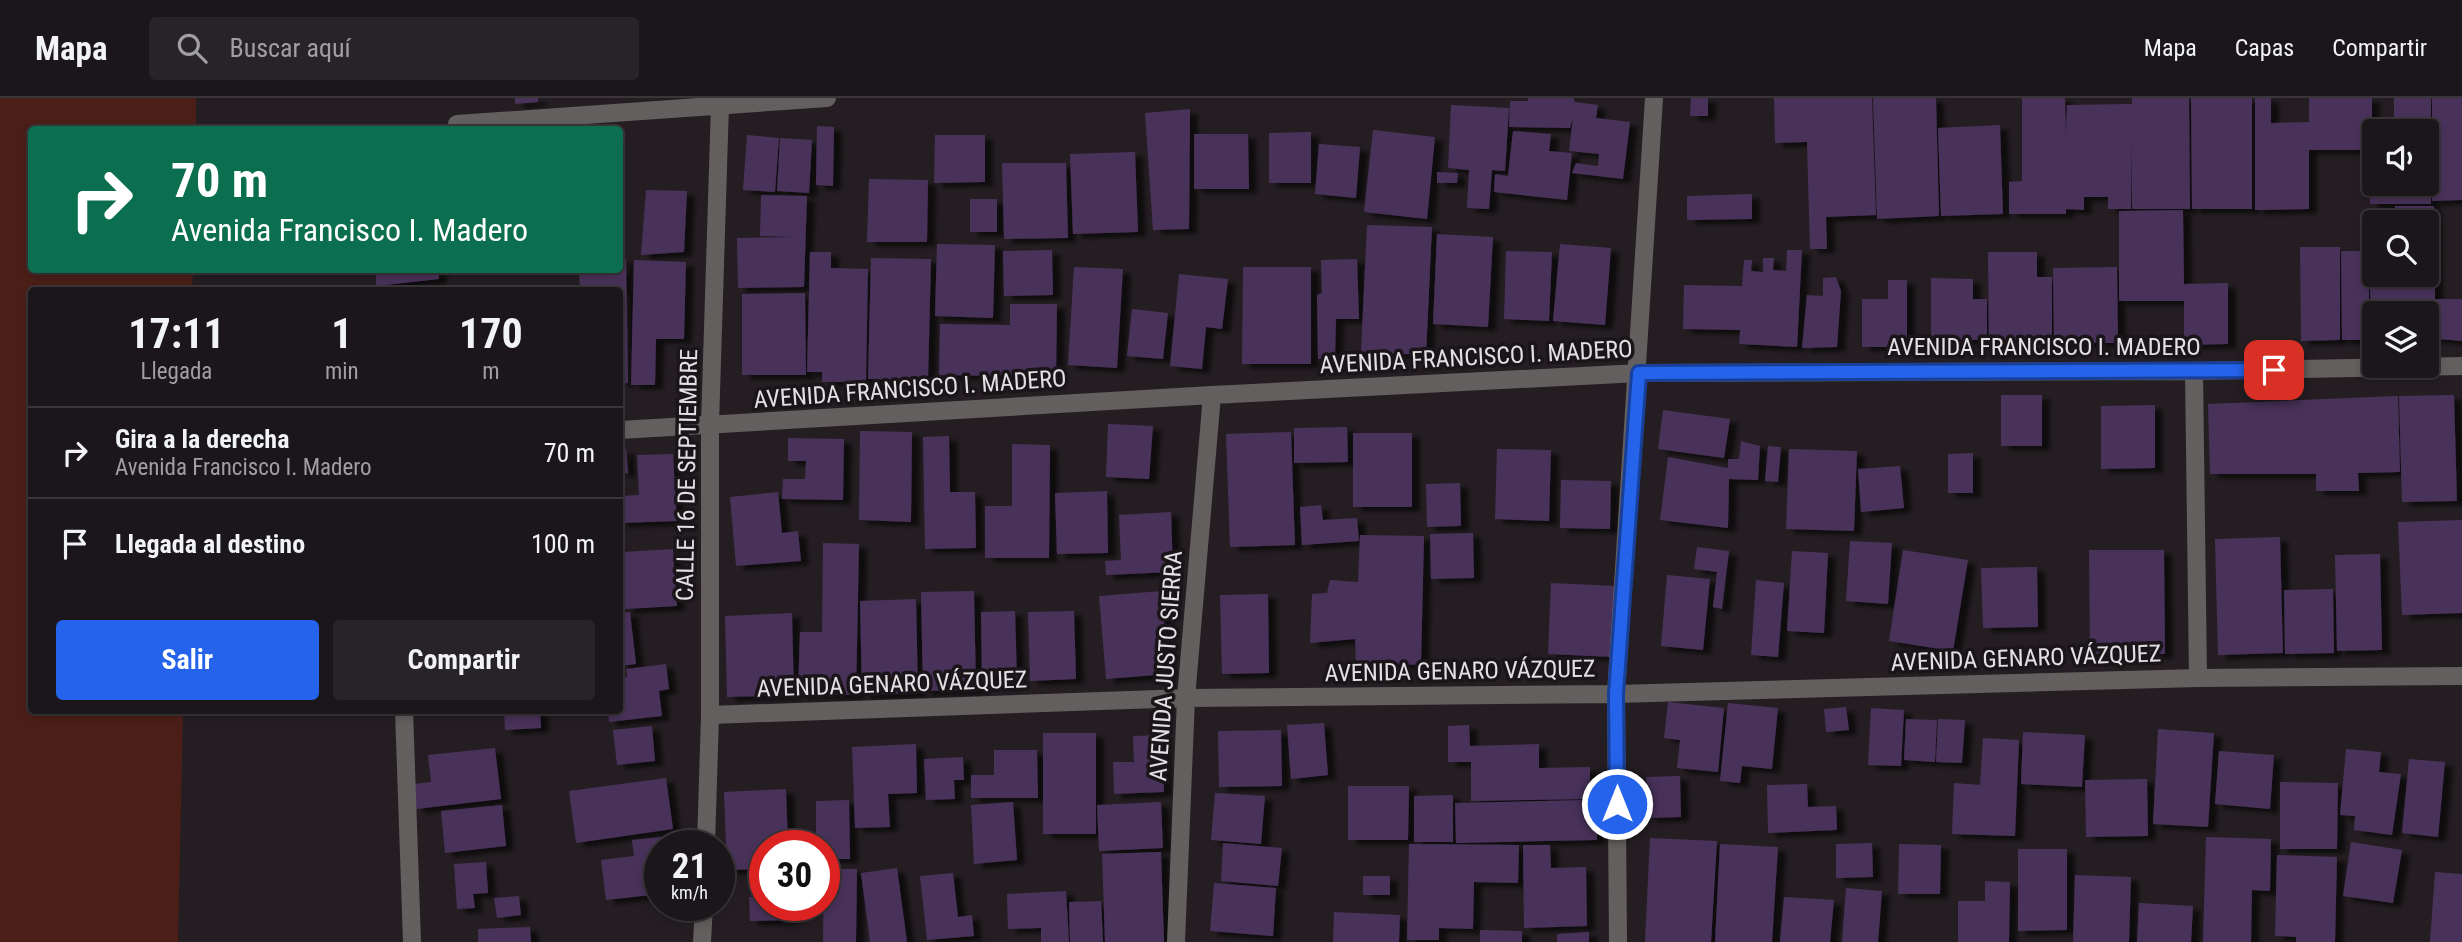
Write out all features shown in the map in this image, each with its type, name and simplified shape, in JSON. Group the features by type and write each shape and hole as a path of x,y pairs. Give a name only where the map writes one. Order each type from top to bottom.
{"street":[{"path":"457,124 827,98"},
{"path":"1618,942 1616,694 1639,373 1654,98"},
{"name":"CALLE 16 DE SEPTIEMBRE","path":"706,830 710,715 710,425 720,104"},
{"name":"AVENIDA FRANCISCO I. MADERO","path":"623,430 1639,373 2194,371 2462,366"},
{"path":"2194,371 2198,678"},
{"name":"AVENIDA JUSTO SIERRA","path":"1176,942 1186,698 1212,395"},
{"name":"AVENIDA GENARO VÁZQUEZ","path":"710,715 1186,698 1616,694 2198,678 2462,676"},
{"path":"404,714 412,942"},
{"path":"702,942 703,921"}],"shaded area":[{"path":"0,98 196,98 196,126 28,126 28,273 193,273 192,287 28,287 28,714 183,714 178,942 0,942"}],"building":[{"path":"515,98 538,98 538,102 515,104"},
{"path":"1528,98 1573,98 1575,102 1598,105 1596,118 1630,122 1623,179 1572,173 1576,163 1598,166 1599,154 1569,151 1573,117 1570,128 1509,127 1510,101 1528,101"},
{"path":"1691,98 1708,98 1708,116 1690,116"},
{"path":"1774,98 1872,98 1876,215 1826,217 1827,249 1810,249 1807,142 1775,143"},
{"path":"1873,98 1936,98 1939,216 1877,219"},
{"path":"2022,98 2065,98 2066,135 2067,105 2132,104 2132,98 2189,98 2190,209 2132,209 2131,136 2131,209 2108,209 2108,197 2084,197 2084,210 2066,209 2066,214 2009,214 2009,182 2022,181"},
{"path":"2191,98 2252,98 2252,209 2192,209"},
{"path":"2255,98 2271,98 2271,123 2309,122 2309,98 2372,98 2372,119 2362,119 2362,150 2309,150 2309,209 2255,210"},
{"path":"2394,98 2431,98 2431,119 2394,119"},
{"path":"2432,98 2462,98 2462,200 2432,201 2432,196 2439,196 2439,119 2432,119"},
{"path":"1451,105 1509,108 1505,171 1492,170 1489,209 1467,208 1469,170 1448,168"},
{"path":"1190,109 1189,229 1153,230 1145,113"},
{"path":"2000,125 2003,214 1941,216 1938,128"},
{"path":"817,126 834,127 833,186 816,185"},
{"path":"1373,130 1435,137 1427,219 1364,212"},
{"path":"1513,131 1551,134 1549,151 1572,153 1567,200 1494,192 1495,174 1508,176"},
{"path":"1311,132 1311,183 1269,183 1269,133"},
{"path":"1194,134 1248,134 1249,189 1194,189"},
{"path":"747,135 779,138 775,192 743,190"},
{"path":"935,135 985,135 985,182 934,183"},
{"path":"780,138 812,140 809,193 777,191"},
{"path":"1319,144 1360,147 1356,198 1315,194"},
{"path":"1135,152 1138,232 1073,234 1070,154"},
{"path":"1002,163 1066,163 1068,238 1004,239"},
{"path":"1437,172 1458,173 1457,183 1437,183"},
{"path":"869,179 928,180 927,242 867,242"},
{"path":"646,190 687,191 684,252 641,255"},
{"path":"1752,194 1752,219 1687,220 1687,196"},
{"path":"761,195 807,196 804,287 738,288 737,238 796,237 760,236"},
{"path":"2370,196 2431,196 2431,204 2370,204"},
{"path":"970,199 997,199 997,232 970,232"},
{"path":"2395,206 2434,206 2434,210 2395,210"},
{"path":"2183,210 2184,284 2228,283 2228,344 2184,345 2184,301 2119,301 2119,211"},
{"path":"1367,225 1432,227 1426,355 1361,352"},
{"path":"1437,234 1493,237 1488,327 1433,324"},
{"path":"937,244 995,245 993,318 935,316"},
{"path":"1560,244 1611,248 1605,325 1553,321"},
{"path":"2300,247 2340,247 2340,340 2301,341"},
{"path":"1052,250 1053,295 1004,296 1003,251"},
{"path":"1787,250 1802,250 1797,347 1739,344 1740,330 1683,329 1684,285 1742,286 1744,260 1752,260 1751,271 1763,272 1763,258 1774,258 1773,270 1786,271"},
{"path":"1506,251 1552,252 1549,321 1504,319"},
{"path":"2341,251 2362,251 2362,287 2369,287 2369,301 2362,301 2362,340 2342,340"},
{"path":"810,252 831,252 831,268 868,269 866,382 822,382 822,372 807,372"},
{"path":"1988,252 2037,252 2037,277 2052,277 2052,351 1989,352"},
{"path":"871,258 931,259 928,380 868,379"},
{"path":"623,259 626,259 628,383 623,383 623,287 580,287 579,273 623,273"},
{"path":"1357,259 1359,319 1336,319 1335,358 1318,359 1317,295 1322,293 1321,260"},
{"path":"634,260 686,262 684,339 656,339 655,385 631,385"},
{"path":"1074,267 1123,269 1117,368 1068,365"},
{"path":"1243,267 1311,267 1311,364 1242,364"},
{"path":"2117,267 2118,343 2054,343 2053,268"},
{"path":"376,273 439,273 439,279 376,286"},
{"path":"1179,274 1228,279 1222,329 1206,327 1202,369 1170,366"},
{"path":"1836,277 1841,291 1837,347 1802,348 1807,295 1823,296 1823,278"},
{"path":"1931,278 1973,279 1973,299 1987,299 1987,340 1931,340"},
{"path":"1888,280 1907,280 1907,347 1862,347 1862,299 1888,299"},
{"path":"2370,287 2435,287 2435,299 2462,299 2462,341 2439,339 2439,301 2370,301"},
{"path":"805,293 806,375 742,375 742,294"},
{"path":"1010,304 1057,304 1056,377 939,375 940,324 1010,325"},
{"path":"1132,309 1168,313 1163,359 1127,356"},
{"path":"2001,395 2042,395 2042,446 2001,446"},
{"path":"2454,395 2457,501 2402,502 2399,396"},
{"path":"2398,396 2400,472 2358,473 2359,491 2316,491 2316,474 2210,474 2208,404"},
{"path":"2155,405 2155,468 2101,469 2101,406"},
{"path":"1663,410 1730,419 1724,458 1658,449"},
{"path":"1108,424 1153,426 1149,479 1106,477"},
{"path":"1347,427 1348,462 1294,463 1294,428"},
{"path":"860,431 912,432 911,522 859,520"},
{"path":"1291,432 1295,545 1230,547 1226,434"},
{"path":"1353,433 1412,433 1412,507 1353,507"},
{"path":"949,436 950,492 975,492 976,548 925,549 923,437"},
{"path":"788,438 844,439 843,500 782,499 783,479 805,479 806,461 788,461"},
{"path":"1741,441 1760,446 1758,480 1729,479 1728,528 1660,520 1668,457 1728,468 1728,459 1739,459"},
{"path":"1012,444 1050,445 1049,558 985,558 985,506 1012,506"},
{"path":"1768,446 1781,447 1778,482 1765,481"},
{"path":"626,449 628,473 623,473 623,450"},
{"path":"1497,449 1551,450 1549,521 1495,519"},
{"path":"1789,449 1857,451 1854,531 1786,529"},
{"path":"1973,453 1973,493 1948,493 1948,454"},
{"path":"673,454 677,521 623,523 623,496 639,495 637,455"},
{"path":"1900,466 1904,508 1861,512 1858,469"},
{"path":"1561,480 1611,481 1610,529 1560,528"},
{"path":"1460,483 1461,526 1427,527 1426,484"},
{"path":"1107,491 1108,553 1057,554 1055,493"},
{"path":"778,492 782,533 798,531 801,561 736,566 730,497"},
{"path":"1321,505 1323,520 1357,518 1359,541 1302,545 1300,507"},
{"path":"1171,512 1173,572 1106,575 1105,561 1121,560 1119,515"},
{"path":"2462,520 2462,613 2402,615 2398,522"},
{"path":"1473,533 1474,578 1431,579 1430,534"},
{"path":"1360,535 1424,536 1421,665 1356,663 1355,639 1310,643 1312,594 1327,593 1330,580 1358,582"},
{"path":"2280,537 2283,653 2218,655 2215,539"},
{"path":"1850,541 1892,543 1888,604 1846,601"},
{"path":"823,543 859,544 856,695 798,694 800,632 822,632"},
{"path":"1697,547 1729,551 1722,609 1713,607 1717,572 1694,569"},
{"path":"673,549 677,606 625,609 623,552"},
{"path":"1903,550 1968,560 1953,651 1889,641"},
{"path":"2089,550 2164,550 2165,654 2090,654"},
{"path":"1792,551 1828,553 1824,633 1787,631"},
{"path":"2380,554 2382,650 2337,651 2335,555"},
{"path":"2037,567 2038,627 1983,628 1981,568"},
{"path":"1667,575 1710,579 1703,650 1661,646"},
{"path":"1756,580 1784,583 1778,657 1751,655"},
{"path":"1551,583 1615,586 1612,657 1548,654"},
{"path":"2333,589 2334,653 2285,654 2284,590"},
{"path":"974,591 976,690 923,691 921,592"},
{"path":"1162,591 1168,674 1106,679 1099,596"},
{"path":"1268,594 1269,673 1222,674 1220,595"},
{"path":"916,599 918,693 862,695 860,601"},
{"path":"1015,611 1017,681 982,682 981,612"},
{"path":"1074,611 1076,679 1030,681 1028,612"},
{"path":"630,612 636,664 623,666 623,613"},
{"path":"792,613 794,695 727,697 725,616"},
{"path":"666,664 669,689 659,691 662,716 609,722 608,714 623,714 623,678 627,677 626,669"},
{"path":"1668,702 1724,708 1718,772 1677,768 1680,740 1664,738"},
{"path":"1728,703 1778,708 1772,769 1742,766 1740,783 1720,781"},
{"path":"1846,707 1849,730 1826,732 1824,709"},
{"path":"1871,708 1904,710 1901,766 1868,765"},
{"path":"504,714 540,714 541,728 505,730"},
{"path":"1906,719 1937,720 1935,762 1904,760"},
{"path":"1938,719 1965,720 1962,763 1936,762"},
{"path":"1324,723 1328,775 1291,779 1287,725"},
{"path":"1469,725 1470,746 1539,744 1539,768 1590,767 1590,799 1471,801 1471,762 1448,762 1448,726"},
{"path":"652,726 655,761 617,765 613,730"},
{"path":"2158,729 2214,733 2208,827 2153,824"},
{"path":"1281,730 1282,786 1219,787 1218,731"},
{"path":"2023,732 2085,735 2082,787 2021,784"},
{"path":"1043,733 1096,733 1096,834 1043,834"},
{"path":"1162,735 1164,792 1114,794 1113,762 1134,762 1133,736"},
{"path":"1983,738 2019,740 2015,836 1952,834 1954,783 1980,785"},
{"path":"916,744 917,793 888,794 890,827 855,828 852,747"},
{"path":"495,748 501,799 416,809 413,784 431,782 428,755"},
{"path":"2346,749 2381,752 2379,772 2401,774 2392,835 2354,830 2355,816 2340,815"},
{"path":"994,750 1037,750 1038,798 971,798 971,775 994,775"},
{"path":"2219,751 2274,755 2270,809 2215,804"},
{"path":"963,757 964,780 954,780 955,799 926,800 924,759"},
{"path":"2409,759 2445,762 2438,837 2402,833"},
{"path":"1680,776 1681,817 1648,818 1646,777"},
{"path":"666,778 673,829 644,830 644,833 576,843 569,791"},
{"path":"2147,779 2148,836 2086,837 2085,780"},
{"path":"2280,782 2338,783 2337,849 2280,849"},
{"path":"1807,784 1808,807 1836,806 1837,830 1768,833 1767,785"},
{"path":"1348,786 1409,786 1408,840 1348,840"},
{"path":"786,789 787,830 749,830 749,869 735,870 735,830 725,830 724,792"},
{"path":"1215,793 1265,796 1261,844 1211,840"},
{"path":"1453,795 1453,842 1414,842 1414,796"},
{"path":"849,800 850,859 840,859 840,830 816,830 816,801"},
{"path":"1589,800 1589,816 1597,815 1597,840 1456,843 1455,803"},
{"path":"1013,802 1017,860 974,864 971,805"},
{"path":"1161,802 1163,848 1099,851 1097,805"},
{"path":"502,805 506,846 445,853 441,811"},
{"path":"2206,837 2271,839 2270,891 2252,890 2251,942 2203,942"},
{"path":"1650,838 1717,841 1711,942 1645,942"},
{"path":"644,839 644,896 606,900 601,860 634,856 632,840"},
{"path":"2351,842 2402,850 2393,903 2343,896"},
{"path":"1223,843 1282,848 1278,886 1221,881"},
{"path":"1872,843 1873,877 1836,878 1836,844"},
{"path":"1409,844 1519,845 1518,883 1474,882 1473,929 1439,928 1439,940 1407,940"},
{"path":"1720,844 1778,847 1772,942 1715,942"},
{"path":"1899,844 1941,845 1940,894 1898,894"},
{"path":"1523,845 1550,845 1551,868 1586,867 1587,926 1524,928"},
{"path":"2018,849 2067,849 2067,930 2018,931"},
{"path":"1161,852 1164,942 1105,942 1102,854"},
{"path":"2277,855 2337,857 2335,942 2296,942 2296,937 2275,936"},
{"path":"486,862 488,893 473,894 475,908 457,909 454,864"},
{"path":"897,868 907,942 870,942 861,873"},
{"path":"840,869 857,869 856,942 823,942 823,921 840,921"},
{"path":"2435,872 2462,874 2462,942 2430,942"},
{"path":"953,873 958,917 972,915 974,936 927,940 920,876"},
{"path":"2075,875 2131,877 2129,942 2073,942"},
{"path":"1363,876 1390,876 1390,895 1363,895"},
{"path":"1985,881 2010,882 2009,942 1958,942 1958,901 1985,901"},
{"path":"1214,883 1276,888 1273,936 1210,931"},
{"path":"1846,888 1882,891 1878,942 1842,942"},
{"path":"1066,891 1069,942 1041,942 1041,928 1008,929 1007,894"},
{"path":"519,896 521,915 497,918 494,898"},
{"path":"1784,897 1834,900 1830,942 1780,942"},
{"path":"1101,901 1103,942 1070,942 1069,902"},
{"path":"2139,903 2193,906 2191,942 2137,942"},
{"path":"1334,912 1400,915 1399,942 1333,942"},
{"path":"530,927 531,942 478,942 478,929"},
{"path":"1480,930 1522,931 1522,942 1480,942"},
{"path":"1589,932 1589,942 1557,942 1557,934"}],"route":[{"path":"1617,804 1616,694 1639,373 2274,370"}]}
